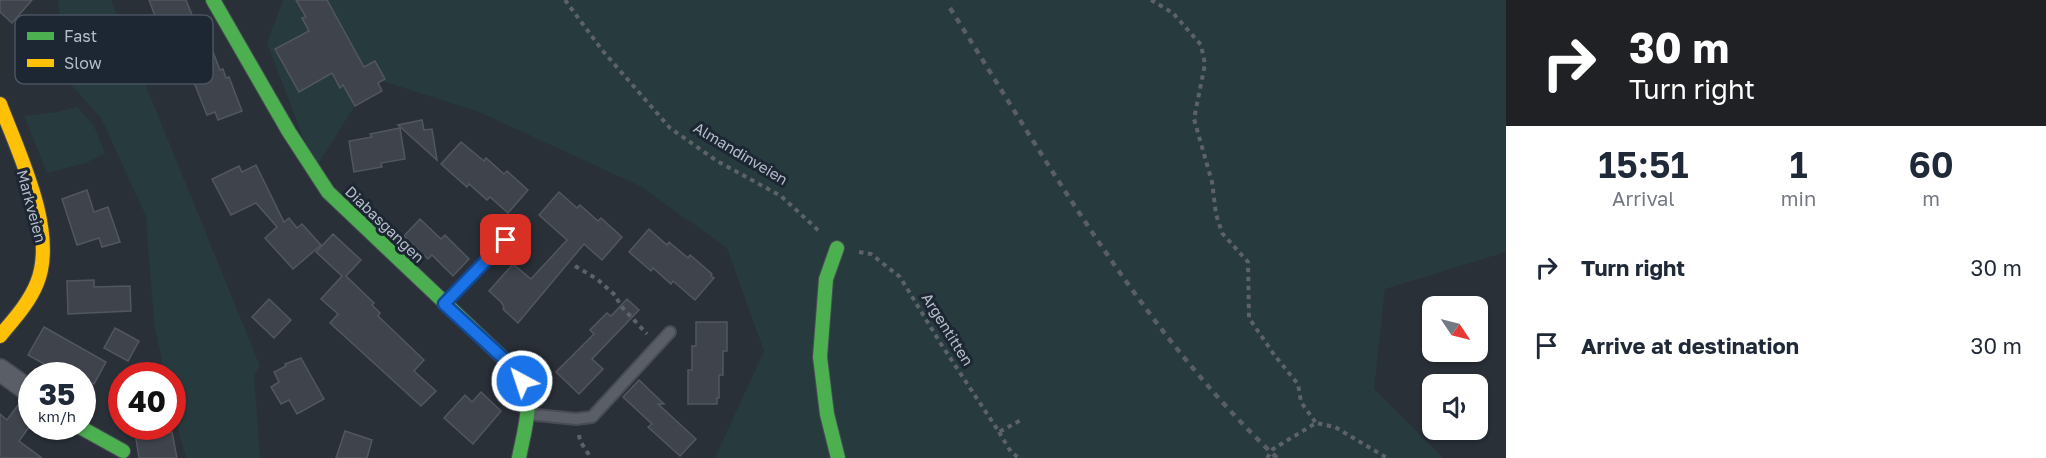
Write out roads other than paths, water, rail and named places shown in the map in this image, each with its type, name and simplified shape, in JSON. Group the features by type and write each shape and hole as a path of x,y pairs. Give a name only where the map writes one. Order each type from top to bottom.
{"street":[{"name":"Diabasgangen","path":"213,0 289,132 328,192 514,370 522,381 526,393 527,414 519,458"},
{"name":"Markveien","path":"0,104 37,212 44,243 44,258 35,288 19,314 0,336"},
{"path":"837,248 826,279 820,357 827,414 838,458"},
{"path":"0,369 18,382"},
{"path":"96,436 123,451"}],"lane":[{"path":"444,304 506,240"},
{"path":"527,414 576,419 592,417 670,332"}],"railway":[{"path":"950,8 1061,185 1140,301 1228,409 1277,458"}]}
